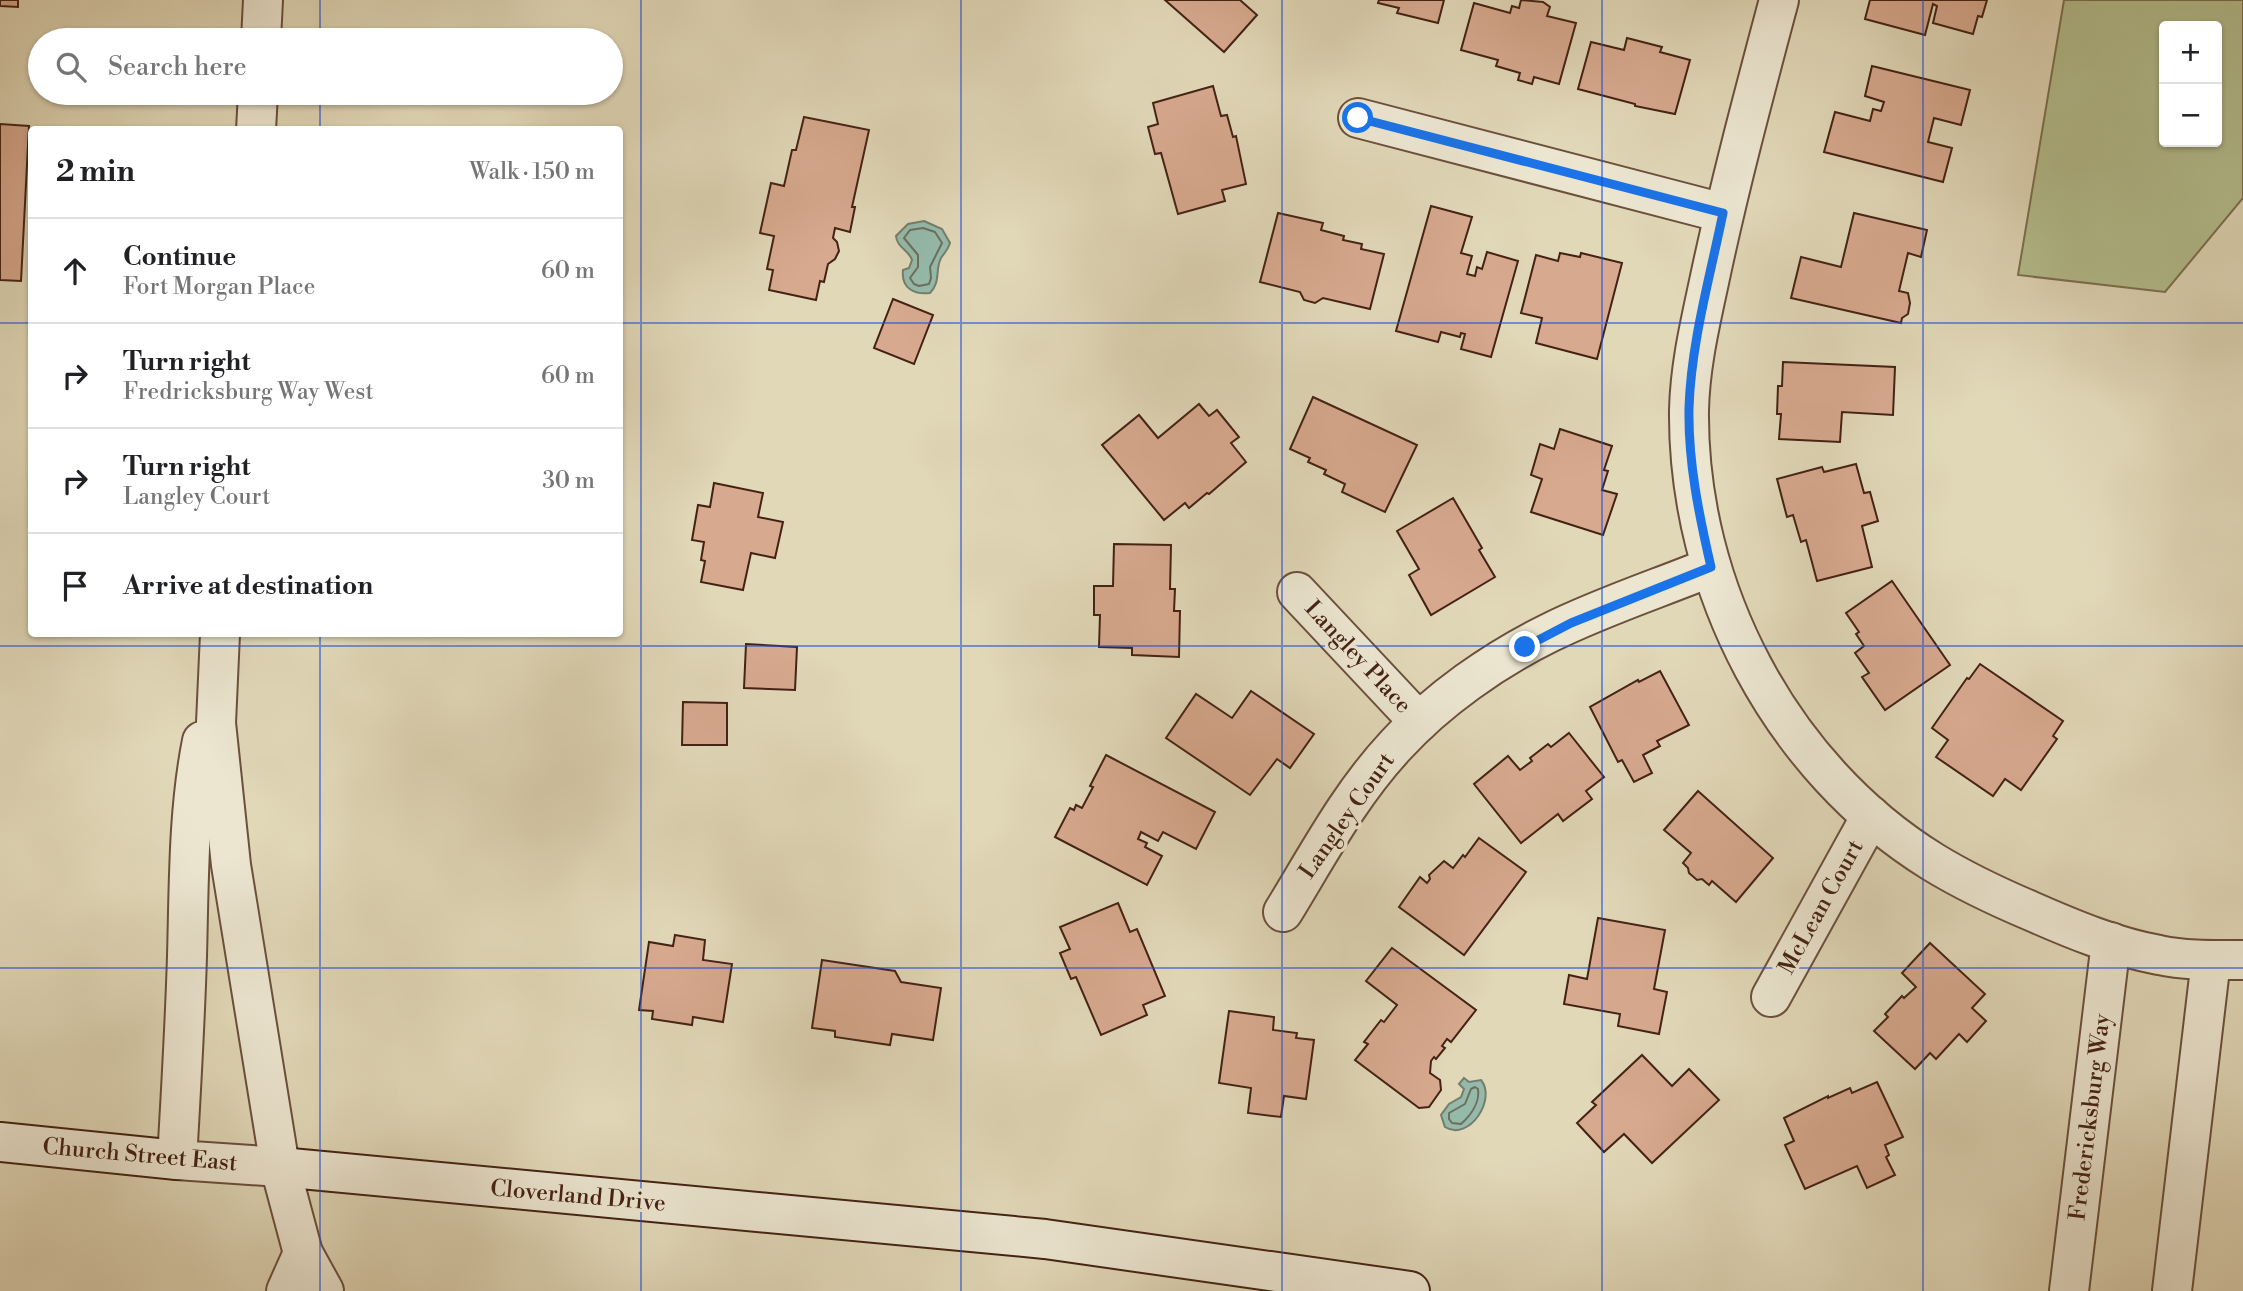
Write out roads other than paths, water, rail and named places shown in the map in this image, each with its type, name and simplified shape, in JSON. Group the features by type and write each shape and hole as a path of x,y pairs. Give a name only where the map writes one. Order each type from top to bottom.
{"street":[{"path":"262,28 263,0"},
{"path":"1779,0 1723,213 1694,359 1689,408 1694,479 1711,567 1732,625 1768,693 1815,759 1871,816 1943,867 2004,899 2111,943 2160,956 2227,960 2172,1291"},
{"path":"256,126 257,105"},
{"path":"1358,118 1723,213"},
{"name":"Langley Court","path":"1283,912 1370,776 1419,722 1470,682 1547,634 1711,567"},
{"name":"Langley Place","path":"1297,592 1419,722"},
{"path":"177,1160 190,858 197,768 218,650"},
{"path":"218,650 216,723 230,865 280,1167 303,1253 324,1291"},
{"name":"McLean Court","path":"1772,997 1871,816"},
{"name":"Fredericksburg Way","path":"2070,1291 2111,943"},
{"name":"Church Street East","path":"0,1142 177,1160 280,1167"},
{"name":"Cloverland Drive","path":"280,1167 1045,1239 1410,1291"},
{"path":"286,1291 303,1253"}],"water":[{"path":"924,221 942,229 950,243 939,262 937,280 930,293 914,291 906,286 903,270 909,268 912,260 898,243 896,236 908,224"},
{"path":"1464,1078 1469,1082 1481,1080 1485,1097 1483,1107 1471,1124 1454,1130 1445,1127 1441,1115 1449,1104 1461,1097 1464,1089 1459,1084"}]}
